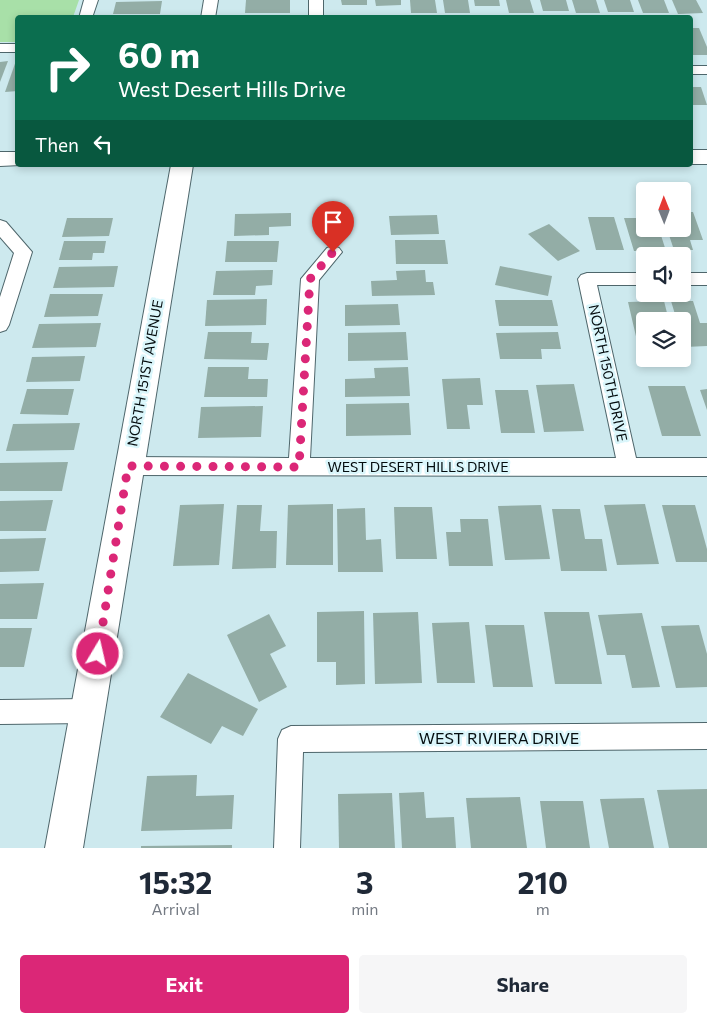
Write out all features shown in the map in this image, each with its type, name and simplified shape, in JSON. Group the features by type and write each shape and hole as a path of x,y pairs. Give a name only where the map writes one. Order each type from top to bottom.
{"street":[{"path":"87,15 91,0"},
{"path":"208,15 211,0"},
{"path":"316,0 316,15"},
{"path":"0,48 15,48"},
{"path":"693,70 707,70"},
{"path":"693,157 707,157"},
{"path":"0,159 15,159"},
{"name":"NORTH 151ST AVENUE","path":"64,848 128,466 182,167"},
{"path":"0,226 23,252 0,325"},
{"path":"299,467 310,279 333,252"},
{"path":"691,278 707,278"},
{"name":"NORTH 150TH DRIVE","path":"628,468 587,279 636,279"},
{"name":"WEST DESERT HILLS DRIVE","path":"128,466 707,467"},
{"path":"0,712 88,711"},
{"name":"WEST RIVIERA DRIVE","path":"287,848 291,739 707,736"}],"green space":[{"path":"0,0 79,0 74,15 15,15 15,42 0,42"}],"building":[{"path":"246,0 290,0 290,13 245,13"},
{"path":"341,0 367,0 367,5 342,5"},
{"path":"375,0 401,0 401,5 376,6"},
{"path":"410,0 435,0 437,13 411,13"},
{"path":"443,0 468,0 470,13 445,13"},
{"path":"474,0 499,0 500,6 475,6"},
{"path":"506,0 530,0 534,13 509,13"},
{"path":"540,0 566,0 569,11 543,11"},
{"path":"572,0 596,0 600,13 576,13"},
{"path":"604,0 630,0 634,12 608,12"},
{"path":"638,0 664,0 669,13 643,13"},
{"path":"672,0 696,0 703,13 678,14"},
{"path":"162,1 160,14 113,14 116,2"},
{"path":"693,28 699,28 707,47 707,55 693,55"},
{"path":"8,61 0,82 0,62"},
{"path":"15,64 15,91 5,92"},
{"path":"693,87 701,87 707,105 693,105"},
{"path":"691,212 693,212 703,240 690,240 693,250 691,250 691,247 673,247 670,238 691,238"},
{"path":"291,213 291,226 269,227 269,235 234,236 235,214"},
{"path":"437,215 439,234 391,235 389,216"},
{"path":"588,217 614,217 624,250 596,250"},
{"path":"67,218 113,218 109,236 62,237"},
{"path":"624,218 636,218 636,238 662,238 665,247 636,247 636,251 634,251"},
{"path":"549,224 580,251 558,261 528,234"},
{"path":"395,240 445,240 448,264 396,264"},
{"path":"64,241 106,241 104,253 93,253 92,260 59,260"},
{"path":"227,241 279,241 277,262 225,262"},
{"path":"118,266 114,287 53,288 59,267"},
{"path":"500,266 552,276 548,296 495,285"},
{"path":"273,270 272,285 256,286 255,295 213,295 216,271"},
{"path":"425,270 426,282 433,282 435,295 372,296 371,281 397,280 396,271"},
{"path":"50,294 103,294 98,316 44,317"},
{"path":"267,299 266,325 205,326 207,300"},
{"path":"495,300 552,300 558,326 499,326"},
{"path":"693,301 700,323 707,323 707,346 691,347 691,312 674,312 671,302"},
{"path":"628,302 664,302 667,312 636,312 636,336"},
{"path":"398,304 400,325 345,326 345,305"},
{"path":"101,323 96,347 32,348 39,324"},
{"path":"208,332 252,332 251,343 269,343 267,360 204,359"},
{"path":"406,332 408,360 348,361 348,333"},
{"path":"558,332 561,349 541,349 542,359 500,359 496,333"},
{"path":"85,356 80,381 26,382 32,357"},
{"path":"208,367 249,367 248,379 268,379 267,397 204,397"},
{"path":"408,367 410,396 345,397 345,379 375,378 374,368"},
{"path":"480,378 483,405 467,405 470,429 447,429 442,379"},
{"path":"574,384 584,431 544,432 536,385"},
{"path":"648,386 685,386 701,436 662,436"},
{"path":"27,389 74,389 68,415 20,414"},
{"path":"707,389 707,410 700,390"},
{"path":"495,390 528,390 535,433 501,433"},
{"path":"409,403 411,435 346,436 346,404"},
{"path":"263,406 261,437 198,438 201,407"},
{"path":"80,423 74,450 6,451 13,424"},
{"path":"68,462 62,491 0,491 0,463"},
{"path":"53,500 46,531 0,531 0,501"},
{"path":"224,504 219,565 173,566 180,505"},
{"path":"333,504 333,565 286,565 288,505"},
{"path":"645,504 659,564 617,565 604,505"},
{"path":"237,505 262,505 260,531 277,531 276,568 232,569"},
{"path":"541,505 550,559 505,560 498,506"},
{"path":"662,505 695,505 707,549 707,562 676,562"},
{"path":"394,507 432,507 437,559 396,559"},
{"path":"365,508 366,540 381,539 383,572 338,572 337,509"},
{"path":"552,509 580,509 585,539 602,539 607,571 561,571"},
{"path":"460,519 488,519 493,566 449,566 446,532 461,532"},
{"path":"46,538 39,571 0,572 0,539"},
{"path":"44,583 37,619 0,619 0,584"},
{"path":"364,611 365,684 336,685 336,662 317,662 317,612"},
{"path":"418,612 422,683 375,684 373,613"},
{"path":"544,612 589,612 602,684 555,684"},
{"path":"642,613 660,687 632,688 625,655 607,655 598,615"},
{"path":"269,614 286,646 270,654 287,687 259,702 227,635"},
{"path":"469,622 475,683 437,683 432,623"},
{"path":"485,625 524,625 533,687 493,687"},
{"path":"699,625 707,654 707,687 676,688 661,626"},
{"path":"0,628 32,628 24,667 0,667"},
{"path":"188,673 258,709 243,736 222,726 211,744 160,717"},
{"path":"197,775 196,796 234,795 232,829 141,831 147,776"},
{"path":"707,789 707,848 669,848 657,790"},
{"path":"424,792 426,818 454,817 456,848 402,848 399,793"},
{"path":"392,793 395,848 339,848 338,794"},
{"path":"520,797 527,848 471,848 466,798"},
{"path":"644,798 654,848 609,848 600,799"},
{"path":"540,801 583,801 590,848 546,848"},
{"path":"232,845 232,848 141,848 141,846"}],"route":[{"path":"98,654 128,466 299,467 310,279 333,252"}]}
